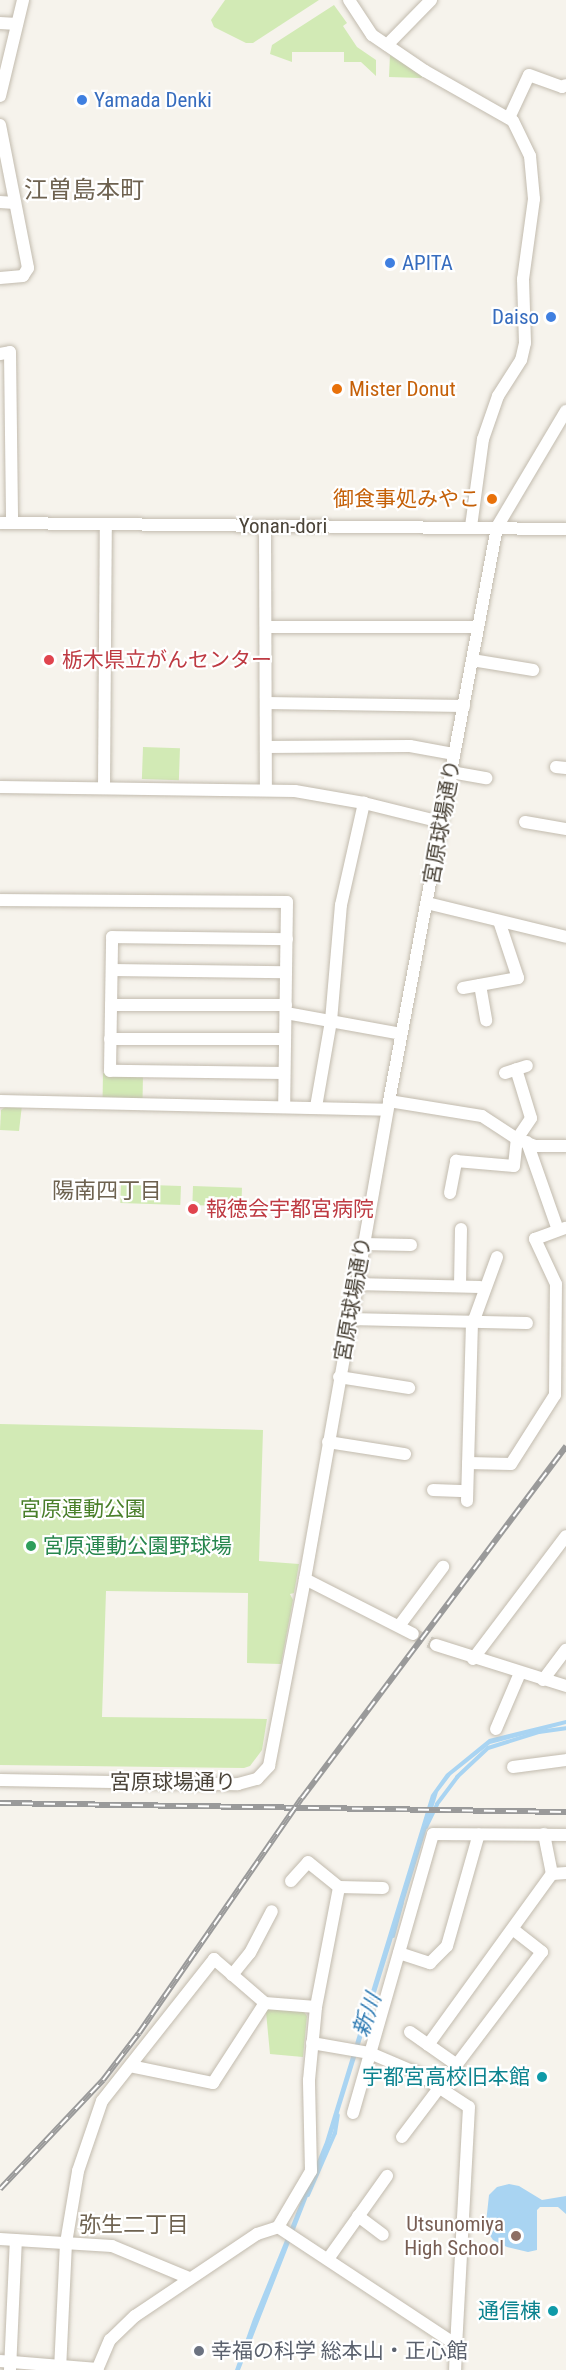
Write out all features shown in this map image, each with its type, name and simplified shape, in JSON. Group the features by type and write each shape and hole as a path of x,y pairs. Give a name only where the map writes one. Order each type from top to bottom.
{"street":[{"path":"0,96 23,0"},
{"path":"349,0 372,35 425,71 513,121 530,156 534,199 523,279 525,343 521,360 498,396 483,439 471,527"},
{"path":"387,45 430,0"},
{"path":"0,23 17,24"},
{"path":"509,118 529,75 562,87 566,85"},
{"path":"0,125 28,268 23,276 0,278"},
{"path":"0,202 15,203"},
{"path":"0,354 10,352 5,442 6,523"},
{"path":"496,527 566,411"},
{"name":"Yonan-dori","path":"6,523 566,529"},
{"path":"104,787 106,525"},
{"path":"265,526 266,789"},
{"name":"宮原球場通り","path":"0,1780 238,1784 257,1779 268,1766 305,1579 355,1284 496,527"},
{"path":"267,627 477,627"},
{"path":"472,660 533,670"},
{"path":"266,703 464,706"},
{"path":"266,747 410,746 454,754"},
{"path":"451,772 486,778"},
{"path":"0,787 266,789 330,795 441,822"},
{"path":"316,1107 331,1021 341,905 364,803"},
{"path":"525,822 566,829"},
{"path":"0,900 287,902 284,1106"},
{"path":"427,903 566,937"},
{"path":"464,988 518,978 499,921"},
{"path":"285,1073 110,1071 110,1039 112,937 287,939"},
{"path":"112,970 286,972"},
{"path":"480,985 486,1020"},
{"path":"111,1005 286,1009 331,1021 401,1034"},
{"path":"110,1039 285,1039"},
{"path":"450,1193 456,1161 514,1166 531,1118 516,1069"},
{"path":"0,1101 316,1107 388,1106 482,1116 535,1146 566,1146"},
{"path":"468,1463 511,1464 555,1395 556,1284 535,1239 562,1229 522,1140"},
{"path":"460,1286 461,1230"},
{"path":"363,1244 411,1245"},
{"path":"433,1490 467,1496 473,1321 497,1257"},
{"path":"355,1284 480,1287"},
{"path":"349,1319 527,1323"},
{"path":"556,1353 566,1342"},
{"path":"339,1377 409,1388"},
{"path":"328,1443 405,1454"},
{"path":"473,1659 566,1536"},
{"path":"399,1626 442,1567"},
{"path":"305,1579 412,1634"},
{"path":"436,1645 473,1659 566,1686"},
{"path":"543,1680 566,1650"},
{"path":"496,1729 520,1673"},
{"path":"513,1767 566,1760"},
{"path":"352,2113 360,2052 399,1953 433,1834 566,1834"},
{"path":"399,1953 430,1963 447,1946 479,1834"},
{"path":"428,2044 552,1874 544,1834"},
{"path":"291,1881 308,1862 339,1887 383,1888"},
{"path":"552,1874 566,1873"},
{"path":"287,2232 311,2171 309,2080 312,2043 316,2007 339,1887"},
{"path":"232,1975 250,1953 272,1911"},
{"path":"402,2137 542,1952 513,1929"},
{"path":"60,2368 66,2243 78,2171 102,2101 214,1959 265,2003 316,2007"},
{"path":"130,2066 213,2083 265,2003"},
{"path":"410,2032 457,2065"},
{"path":"312,2043 360,2052 417,2073 469,2107 455,2370"},
{"path":"328,2259 387,2176"},
{"path":"358,2216 383,2235"},
{"path":"16,2240 7,2364 98,2370 110,2340 135,2316 257,2234 287,2232 456,2345"},
{"path":"0,2239 112,2246 189,2278"}],"green space":[{"path":"225,0 319,0 253,43 246,43 214,27 211,20"},
{"path":"334,5 347,23 343,26 357,47 376,60 376,76 361,62 344,62 344,52 292,52 292,62 270,54 272,45"},
{"path":"390,55 423,76 421,78 389,77"},
{"path":"143,747 180,748 179,780 142,779"},
{"path":"103,1073 143,1074 143,1099 103,1098"},
{"path":"8,1105 22,1105 19,1131 0,1130 1,1110"},
{"path":"121,1184 181,1186 180,1205 120,1203"},
{"path":"193,1186 242,1188 241,1207 192,1205"},
{"name":"宮原運動公園","path":"0,1424 263,1430 259,1561 299,1564 294,1593 290,1594 293,1600 281,1664 247,1663 248,1593 106,1591 102,1717 267,1719 262,1750 250,1766 244,1768 0,1765"},
{"path":"269,2008 304,2012 307,2016 303,2057 270,2054 266,2012"}],"water":[{"path":"566,1720 566,1724 490,1744 451,1775 438,1792 332,2135 240,2370 235,2370 253,2319 325,2142 431,1795 446,1774 489,1739"},
{"path":"509,2184 519,2186 542,2200 566,2196 566,2214 558,2207 540,2207 537,2210 537,2250 528,2252 507,2247 493,2240 489,2234 486,2223 489,2195 497,2187"}],"waterway":[{"name":"新川","path":"426,1827 437,1804 457,1777 488,1748 539,1732 566,1728"},
{"name":"新川","path":"393,1936 402,1903"},
{"name":"新川","path":"308,2195 335,2133 338,2115"}],"tunnel":[{"path":"413,1634 436,1645"}],"railway":[{"path":"0,2189 103,2080 139,2033 302,1798 566,1446"},
{"path":"0,1803 566,1812"}],"place":[{"name":"Yamada Denki","path":"82,100"},
{"name":"APITA","path":"390,263"},
{"name":"Daiso","path":"551,317"},
{"name":"Mister Donut","path":"337,389"},
{"name":"御食事処みやこ","path":"492,499"},
{"name":"栃木県立がんセンター","path":"49,660"},
{"name":"報徳会宇都宮病院","path":"193,1209"},
{"name":"宮原運動公園野球場","path":"31,1546"},
{"name":"宇都宮高校旧本館","path":"542,2077"},
{"name":"Utsunomiya High School","path":"516,2236"},
{"name":"通信棟","path":"553,2311"},
{"name":"幸福の科学 総本山・正心館","path":"199,2351"}],"district":[{"name":"江曽島本町","path":"84,191"},
{"name":"陽南四丁目","path":"107,1191"},
{"name":"弥生二丁目","path":"134,2225"}]}
